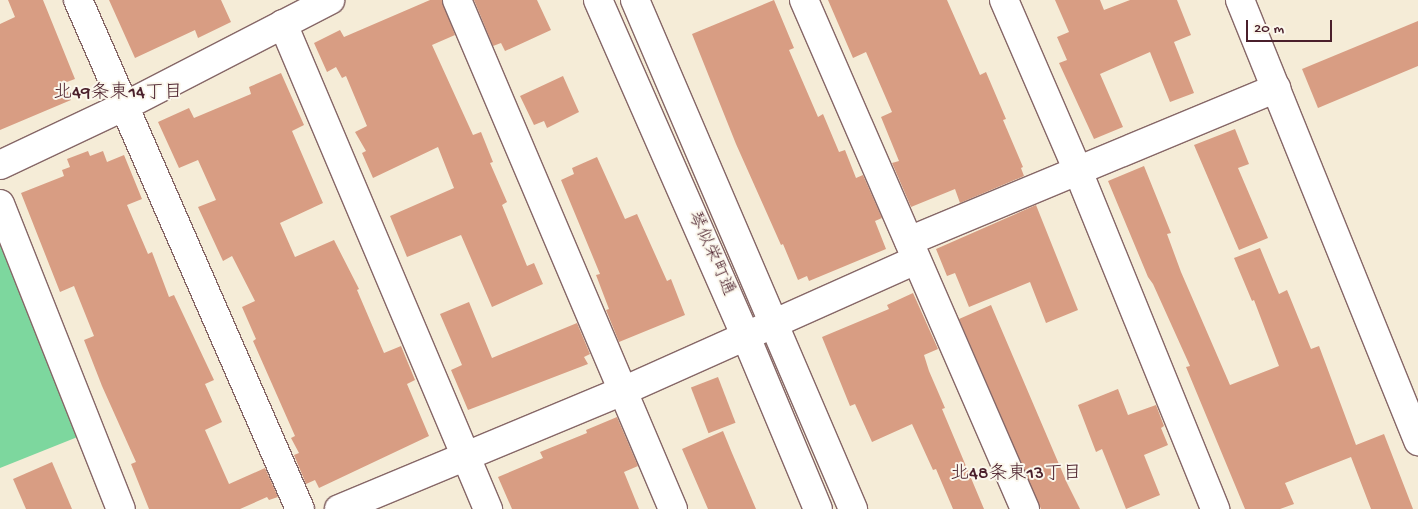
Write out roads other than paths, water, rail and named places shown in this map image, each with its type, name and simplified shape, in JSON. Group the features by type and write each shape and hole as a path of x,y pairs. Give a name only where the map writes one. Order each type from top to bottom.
{"street":[{"path":"78,0 300,509"},
{"path":"0,165 125,106 330,0"},
{"path":"457,0 673,509"},
{"name":"琴似栄町通","path":"598,0 746,336 818,509"},
{"name":"琴似栄町通","path":"635,0 853,509"},
{"path":"804,0 1025,509"},
{"path":"1004,0 1078,171 1215,509"},
{"path":"1240,0 1418,441"},
{"path":"284,24 488,509"},
{"path":"339,509 623,391 773,325 912,251 1078,171 1276,88"},
{"path":"0,204 121,509"}],"district":[{"name":"北49条東14丁目","path":"118,94"},
{"name":"北48条東13丁目","path":"1016,475"}]}
